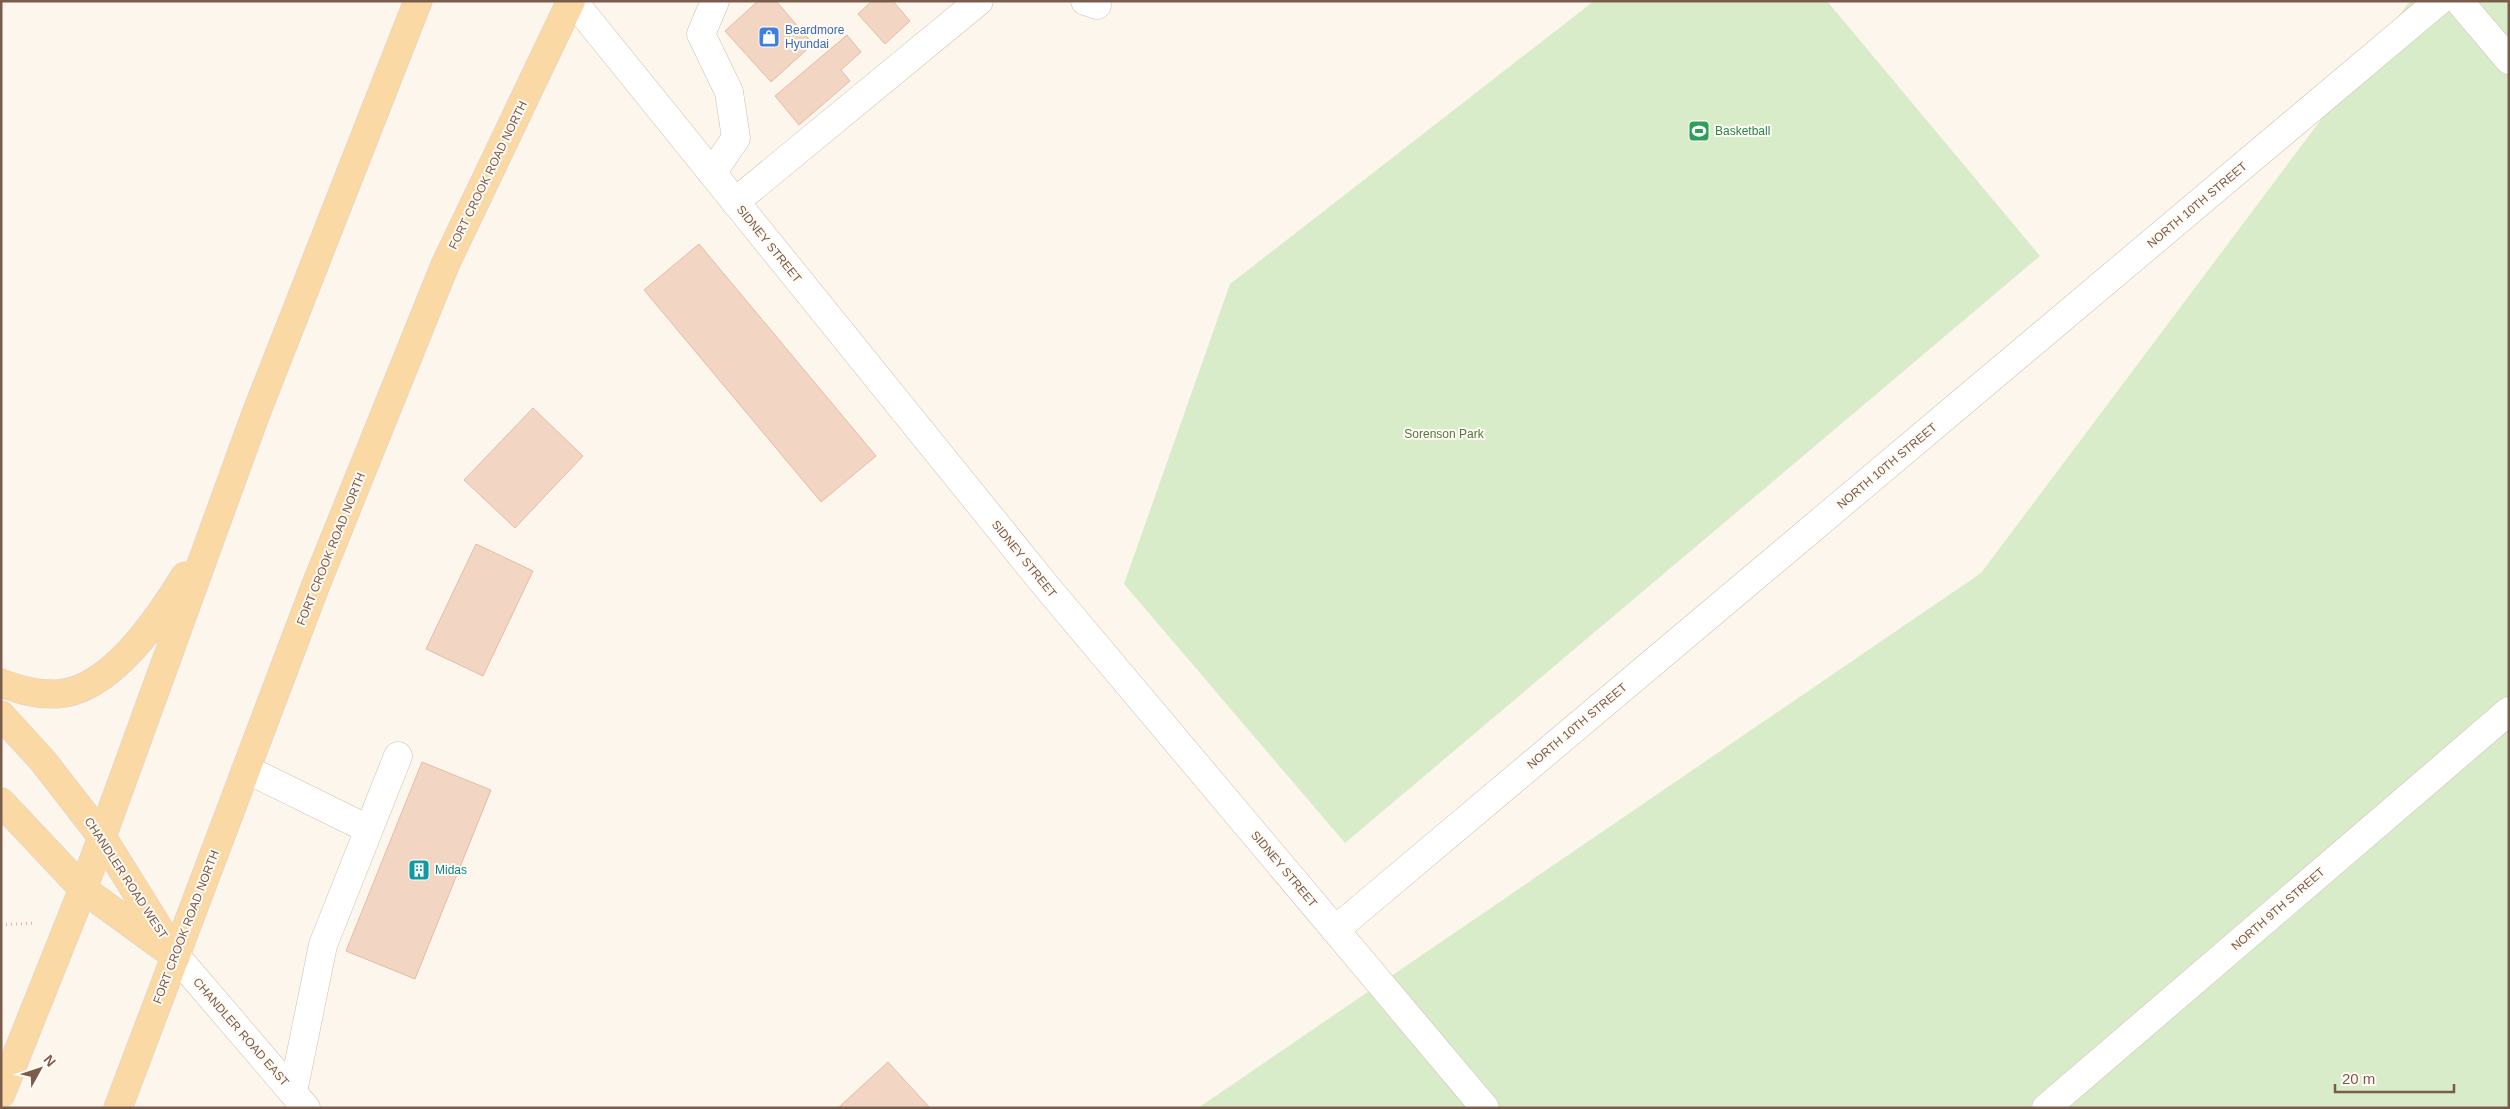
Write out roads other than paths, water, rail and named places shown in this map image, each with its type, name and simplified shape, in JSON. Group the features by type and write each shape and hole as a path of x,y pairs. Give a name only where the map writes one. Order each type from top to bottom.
{"main road":[{"path":"1,1094 83,889 255,416 418,1"},
{"path":"379,104 434,1"},
{"name":"FORT CROOK ROAD NORTH","path":"118,1108 315,587 445,265 572,1"},
{"path":"1,683 29,693 58,694 90,684 114,667 141,639 165,608 214,531"},
{"name":"CHANDLER ROAD WEST","path":"1,715 43,761 102,837 176,956"},
{"name":"CHANDLER ROAD WEST","path":"1,802 83,889 176,956"}],"street":[{"name":"SIDNEY STREET","path":"572,1 1046,586 1486,1108"},
{"path":"712,173 736,138 730,92 701,34 715,1"},
{"path":"735,202 979,1"},
{"name":"NORTH 10TH STREET","path":"1335,930 2439,1"},
{"path":"2460,1 2509,60"},
{"name":"NORTH 9TH STREET","path":"2046,1108 2509,711"},
{"path":"299,1100 322,945 398,756"},
{"path":"246,769 368,829"},
{"name":"CHANDLER ROAD EAST","path":"176,956 299,1100"}],"place":[{"name":"Beardmore Hyundai","path":"769,37"},
{"name":"Basketball","path":"1699,131"},
{"name":"Midas","path":"419,870"}],"park label":[{"name":"Sorenson Park","path":"1444,434"}]}
